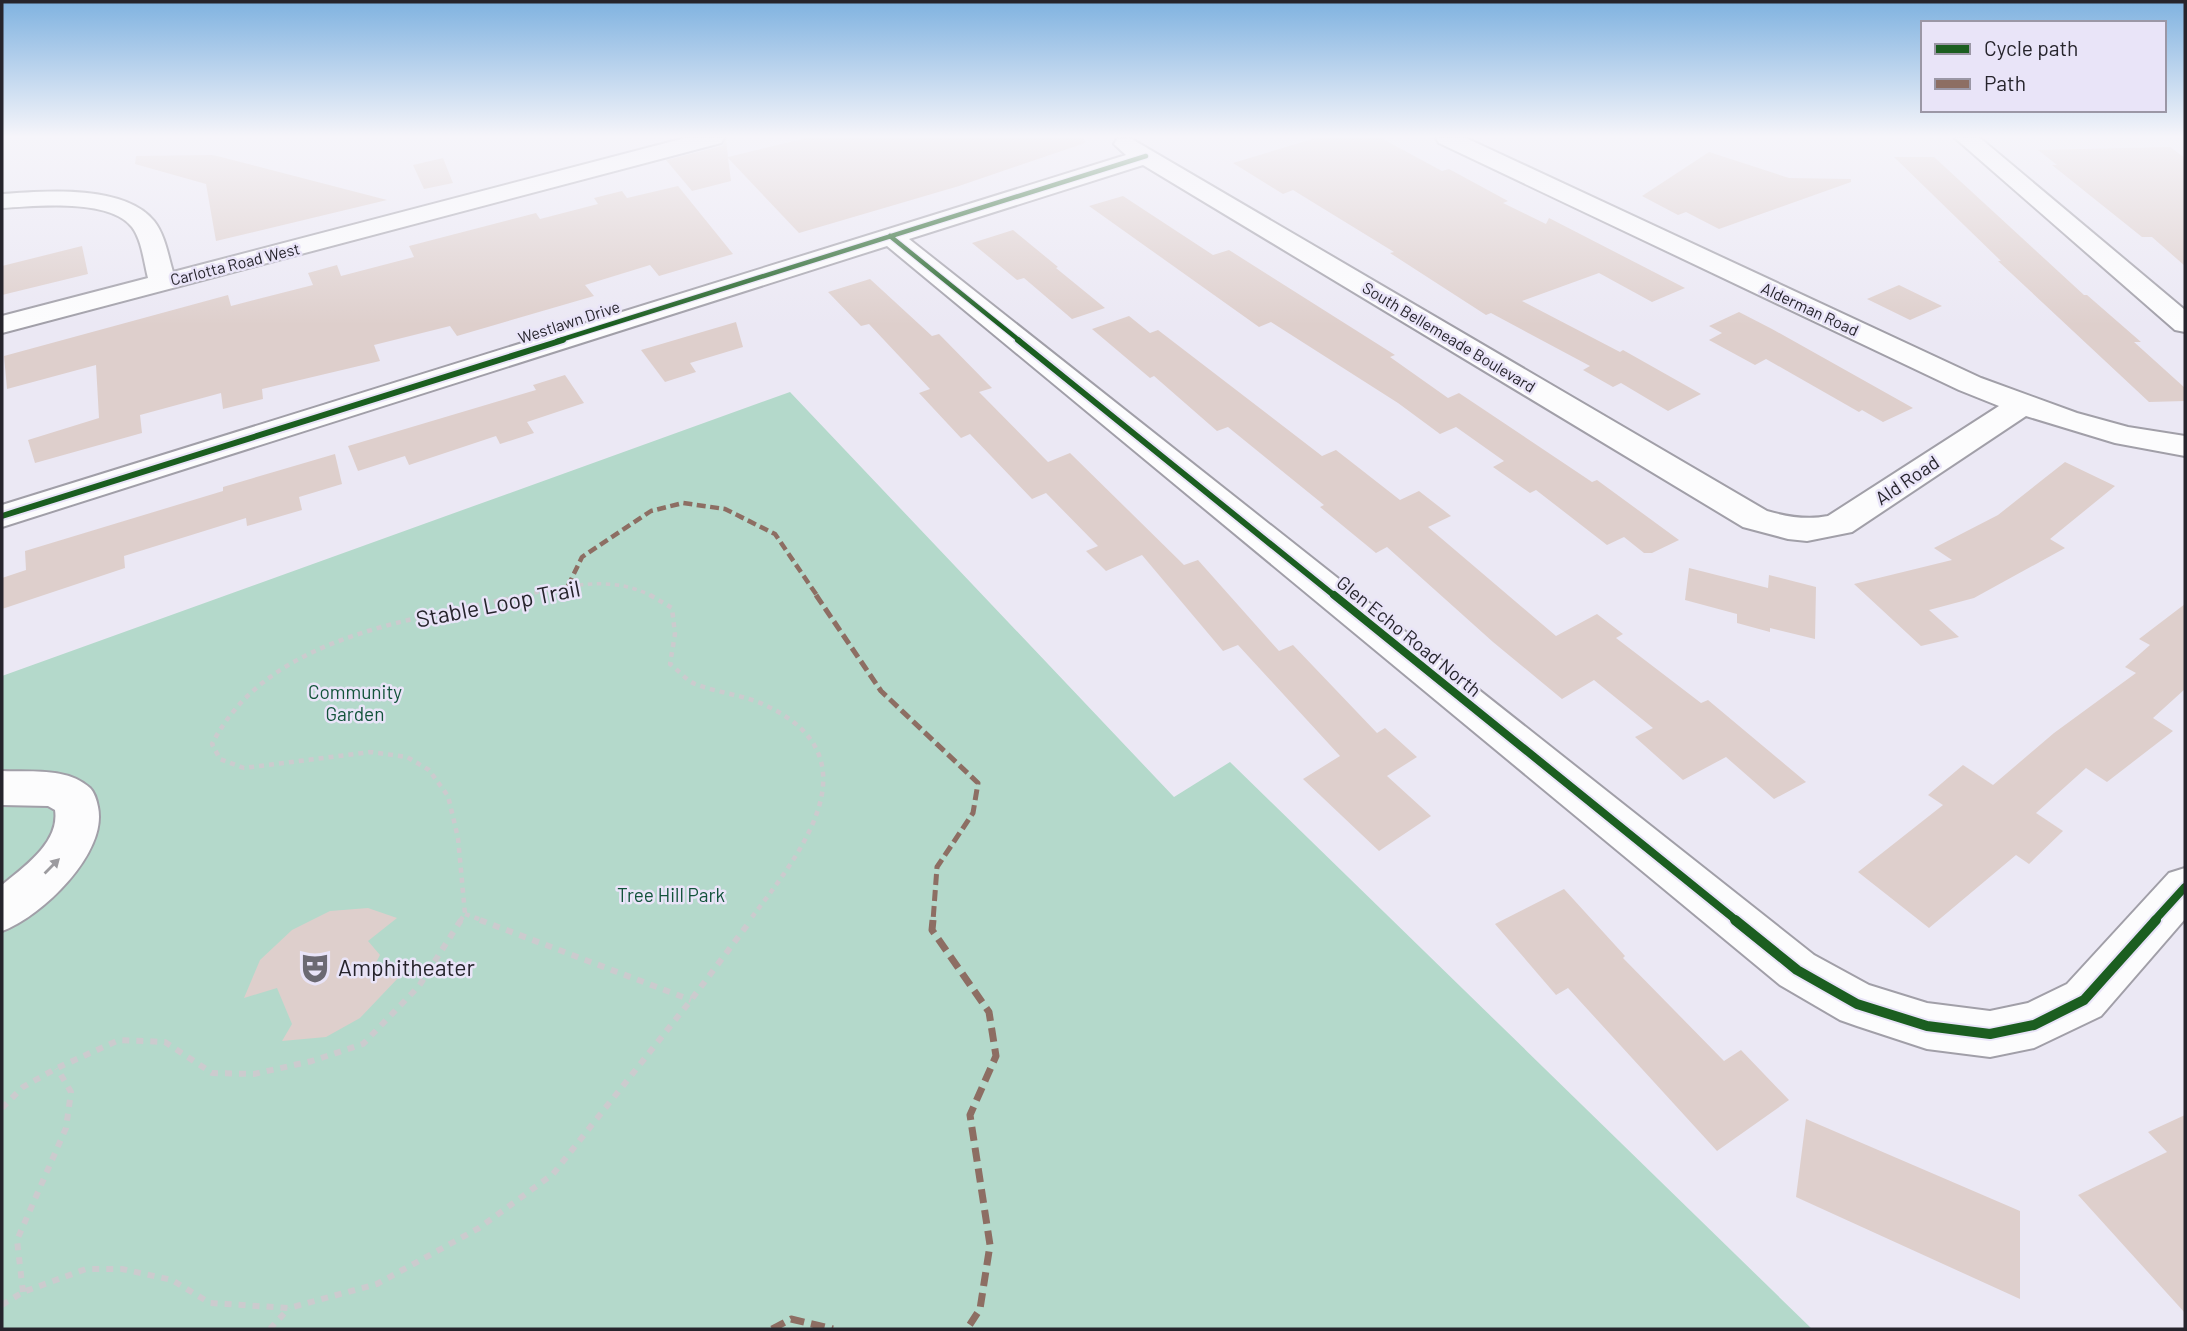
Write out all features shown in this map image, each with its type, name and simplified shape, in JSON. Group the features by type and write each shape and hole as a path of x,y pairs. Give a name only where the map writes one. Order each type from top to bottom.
{"street":[{"path":"2,201 66,200"},
{"path":"75,200 106,203 126,211 144,224 163,282"},
{"name":"Carlotta Road West","path":"2,325 476,200"},
{"name":"Westlawn Drive","path":"2,516 1005,200"},
{"name":"South Bellemeade Boulevard","path":"1220,200 1755,519 1785,528"},
{"name":"Alderman Road","path":"1579,200 1970,384 2021,405 2126,436 2185,446"},
{"path":"2039,200 2185,324"},
{"name":"Glen Echo Road North","path":"890,236 1797,970 1857,1004 1927,1026 1990,1034 2034,1025 2084,1000 2185,887"},
{"name":"Ald Road","path":"1785,528 1818,532 1840,524 2021,405"},
{"path":"2,788 54,789 75,800 78,822 64,853 23,896 2,911"}],"path":[{"path":"2,1108 23,1087 57,1068 119,1040 165,1042 212,1073 254,1074 312,1061 363,1044 419,986 465,914 691,1000"},
{"path":"23,1292 17,1240 66,1128 71,1092 57,1068"},
{"path":"270,1329 289,1308"}],"green space":[{"name":"Tree Hill Park","path":"790,392 1174,797 1230,762 1812,1329 2,1329 2,676"}],"building":[{"path":"209,200 387,200 216,241"},
{"path":"595,200 689,200 733,254 659,276 650,265 585,285 594,296 457,336 450,326 374,345 380,361 262,389 263,399 223,409 221,393 140,415 142,433 35,463 28,440 99,418 96,365 7,389 4,356 228,295 231,306 313,285 308,273 337,265 341,276 414,257 409,246 536,213 540,219 598,204"},
{"path":"768,200 911,200 799,233"},
{"path":"1109,200 1129,200 1213,255 1229,250 1395,355 1390,357 1448,398 1459,393 1592,482 1597,480 1679,540 1652,553 1644,553 1624,537 1607,545 1536,490 1530,493 1493,467 1504,461 1456,427 1440,434 1398,403 1271,322 1259,327 1089,206"},
{"path":"1309,200 1506,200 1503,203 1546,224 1549,218 1685,288 1652,302 1599,273 1522,301 1620,352 1623,350 1701,394 1668,411 1621,383 1613,387 1583,370 1590,366 1491,313 1486,315 1390,253 1394,252"},
{"path":"1650,200 1800,200 1719,229 1686,212 1678,215"},
{"path":"1938,200 1981,200 2084,295 2141,342 2134,342 2185,388 2185,401 2149,402 1998,261 2001,261"},
{"path":"2096,200 2185,200 2185,266 2152,237 2142,237"},
{"path":"1013,230 1105,308 1072,319 1024,278 1017,280 972,243"},
{"path":"82,246 88,274 2,295 2,266"},
{"path":"870,279 932,336 939,334 992,388 979,392 1048,462 1070,453 1184,565 1198,560 1279,651 1293,645 1377,733 1385,728 1417,757 1387,776 1431,816 1379,851 1303,779 1340,756 1238,645 1223,651 1142,555 1106,571 1086,551 1098,546 1046,493 1032,499 970,434 961,438 919,393 930,389 869,324 861,326 828,292"},
{"path":"1899,285 1942,306 1910,320 1867,299"},
{"path":"1739,312 1913,408 1883,422 1862,410 1859,412 1766,359 1755,365 1709,340 1722,333 1709,326"},
{"path":"1129,316 1150,333 1158,330 1322,456 1336,450 1400,500 1419,491 1451,516 1428,527 1556,636 1597,614 1623,634 1616,638 1701,703 1708,700 1806,782 1774,799 1726,757 1683,780 1635,737 1653,728 1594,680 1562,699 1493,642 1387,547 1376,553 1320,507 1324,505 1228,427 1217,431 1154,376 1150,378 1092,329"},
{"path":"736,322 743,347 690,363 696,372 665,382 641,350"},
{"path":"565,375 584,403 527,422 534,433 500,444 496,436 409,465 405,456 358,471 348,446 536,390 533,385"},
{"path":"335,454 342,484 299,497 302,510 247,526 246,518 124,556 125,568 2,609 2,578 26,570 25,551"},
{"path":"2065,462 2115,486 2050,539 2065,548 1974,598 1929,610 1959,637 1921,646 1854,584 1952,560 1934,548 1998,515"},
{"path":"1689,568 1768,588 1769,575 1816,587 1815,639 1770,628 1770,632 1737,623 1737,614 1685,600"},
{"path":"2185,604 2185,689 2153,718 2173,731 2107,782 2086,768 2036,813 2063,831 2029,864 2016,855 1929,928 1858,872 1943,805 1928,795 1963,765 1993,785 2054,733 2136,673 2125,667 2150,645 2139,639"},
{"path":"1564,889 1625,956 1623,958 1724,1061 1741,1050 1789,1100 1717,1151 1568,988 1556,995 1495,924"},
{"name":"Amphitheater","path":"368,908 397,918 368,941 380,955 369,976 399,977 360,1018 326,1037 282,1041 292,1024 277,988 244,998 260,960 292,930 330,911"},
{"path":"2185,1115 2185,1313 2078,1195 2167,1152 2148,1132"},
{"path":"1806,1119 2020,1211 2020,1299 1796,1197"}],"marked path":[{"path":"568,586 582,557 651,511 683,503 725,509 775,534 881,691 978,783 973,813 937,867 932,930 989,1012 996,1056 970,1115 990,1245 980,1309 967,1329"},
{"path":"772,1329 791,1319 833,1329"}],"cycle path":[{"path":"2,516 1006,200"},
{"path":"890,236 1797,970 1857,1004 1927,1026 1990,1034 2034,1025 2084,1000 2185,887"}],"place":[{"name":"Amphitheater","path":"315,968"}],"park label":[{"name":"Community Garden","path":"355,703"}]}
